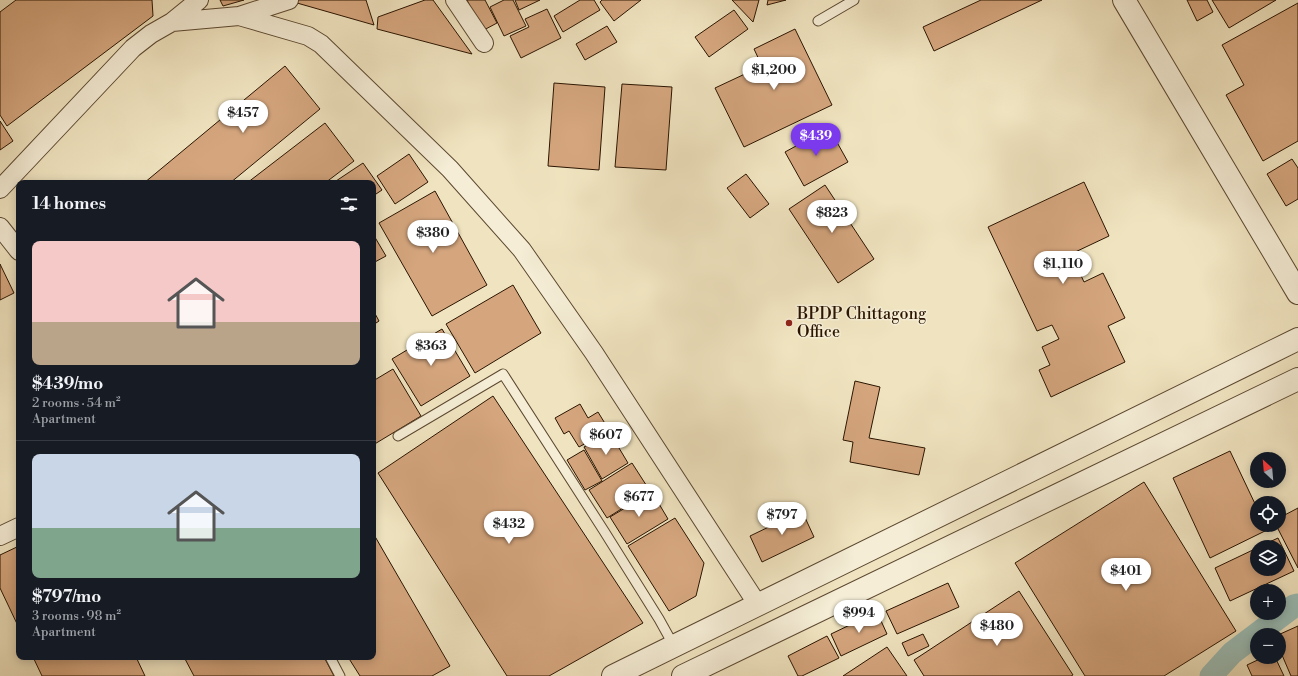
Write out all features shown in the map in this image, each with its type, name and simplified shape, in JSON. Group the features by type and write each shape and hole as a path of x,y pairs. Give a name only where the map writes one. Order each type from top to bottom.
{"street":[{"path":"0,189 133,48 151,34 172,22 199,0"},
{"path":"172,22 240,16 289,0"},
{"path":"455,0 484,43"},
{"path":"1124,0 1298,293"},
{"path":"240,16 308,36 321,44 450,169 522,250 594,353 758,605"},
{"path":"0,227 16,247"},
{"path":"612,676 1298,339"},
{"path":"682,676 1298,379"},
{"path":"0,536 16,528"}],"lane":[{"path":"818,21 854,0"},
{"path":"398,436 503,374 660,619 674,646"},
{"path":"332,660 340,676"}],"building":[{"path":"16,0 152,0 153,16 7,126 0,115 0,12"},
{"path":"220,0 244,0 223,6"},
{"path":"366,0 374,25 290,1"},
{"path":"425,0 433,0 472,54 377,29 378,17"},
{"path":"467,0 485,0 497,23 482,31"},
{"path":"504,0 513,0 526,26 504,36 490,7"},
{"path":"515,0 540,0 519,10"},
{"path":"580,0 594,0 600,10 563,32 554,16"},
{"path":"602,0 641,0 614,21 600,2"},
{"path":"732,0 759,0 753,22"},
{"path":"768,0 786,0 767,5"},
{"path":"981,0 1042,0 934,51 923,27"},
{"path":"1187,0 1207,0 1213,12 1197,21"},
{"path":"1212,0 1276,0 1229,28"},
{"path":"1298,3 1298,141 1263,161 1226,95 1244,85 1222,45"},
{"path":"547,9 561,38 521,58 510,36 529,27 525,19"},
{"path":"734,10 748,29 709,57 695,37"},
{"path":"607,26 617,42 585,60 576,44"},
{"path":"795,29 832,105 744,147 715,88 762,66 754,49"},
{"path":"285,66 320,109 234,180 148,180"},
{"path":"554,83 605,87 599,170 548,166"},
{"path":"622,84 672,87 666,170 615,167"},
{"path":"0,121 13,141 0,150"},
{"path":"325,123 354,161 329,180 251,180"},
{"path":"829,128 848,162 804,186 785,152"},
{"path":"409,154 428,182 395,204 377,176"},
{"path":"1292,159 1298,168 1298,199 1286,206 1267,174"},
{"path":"363,163 375,180 338,180"},
{"path":"746,174 769,204 750,218 727,188"},
{"path":"376,181 382,190 376,194"},
{"path":"1084,182 1109,236 1071,254 1084,282 1103,273 1125,318 1108,326 1125,362 1051,397 1039,370 1050,365 1042,347 1059,339 1052,325 1037,331 988,227"},
{"path":"825,185 874,259 838,283 789,209"},
{"path":"435,191 487,285 432,316 379,223"},
{"path":"376,239 386,256 376,261"},
{"path":"0,264 14,293 0,300"},
{"path":"513,285 541,333 475,373 446,324"},
{"path":"376,316 379,321 376,323"},
{"path":"442,329 470,376 421,406 392,359"},
{"path":"393,369 421,416 376,443 376,379"},
{"path":"855,381 880,387 869,438 925,448 919,475 850,462 853,442 843,440"},
{"path":"493,396 643,623 549,676 507,676 378,473"},
{"path":"580,404 588,418 598,412 609,430 579,447 569,431 564,434 555,418"},
{"path":"610,433 628,463 602,479 584,447"},
{"path":"584,450 602,481 585,490 567,460"},
{"path":"1230,451 1251,496 1250,496 1250,532 1263,532 1210,558 1173,478"},
{"path":"632,463 650,491 607,518 589,490"},
{"path":"1144,482 1236,631 1164,676 1085,676 1015,563"},
{"path":"652,492 668,519 627,544 610,517"},
{"path":"1298,508 1298,568 1286,545 1286,540 1284,540 1280,532 1286,532 1286,514"},
{"path":"802,511 814,537 762,562 750,536"},
{"path":"675,518 704,563 696,596 669,611 628,546"},
{"path":"376,538 450,666 432,676 360,676 350,660 376,660"},
{"path":"16,547 16,622 0,588 0,555"},
{"path":"1250,551 1250,576 1283,576 1266,584 1250,584 1250,592 1230,601 1215,568"},
{"path":"1286,554 1294,571 1286,575"},
{"path":"948,583 959,607 897,634 886,611"},
{"path":"1019,591 1073,675 924,676 914,660"},
{"path":"877,612 887,634 841,656 831,634"},
{"path":"1298,626 1298,676 1291,676 1286,664 1286,631"},
{"path":"923,634 929,646 908,656 902,643"},
{"path":"827,636 839,658 802,676 798,676 788,656"},
{"path":"887,647 907,676 843,676"},
{"path":"34,660 137,660 145,676 42,676"},
{"path":"186,660 326,660 334,676 194,676"},
{"path":"1250,664 1278,664 1284,676 1252,676 1247,665"}],"waterway":[{"path":"1211,676 1232,653 1294,606 1298,605"}],"place":[{"name":"BPDP Chittagong Office","path":"789,323"}]}
